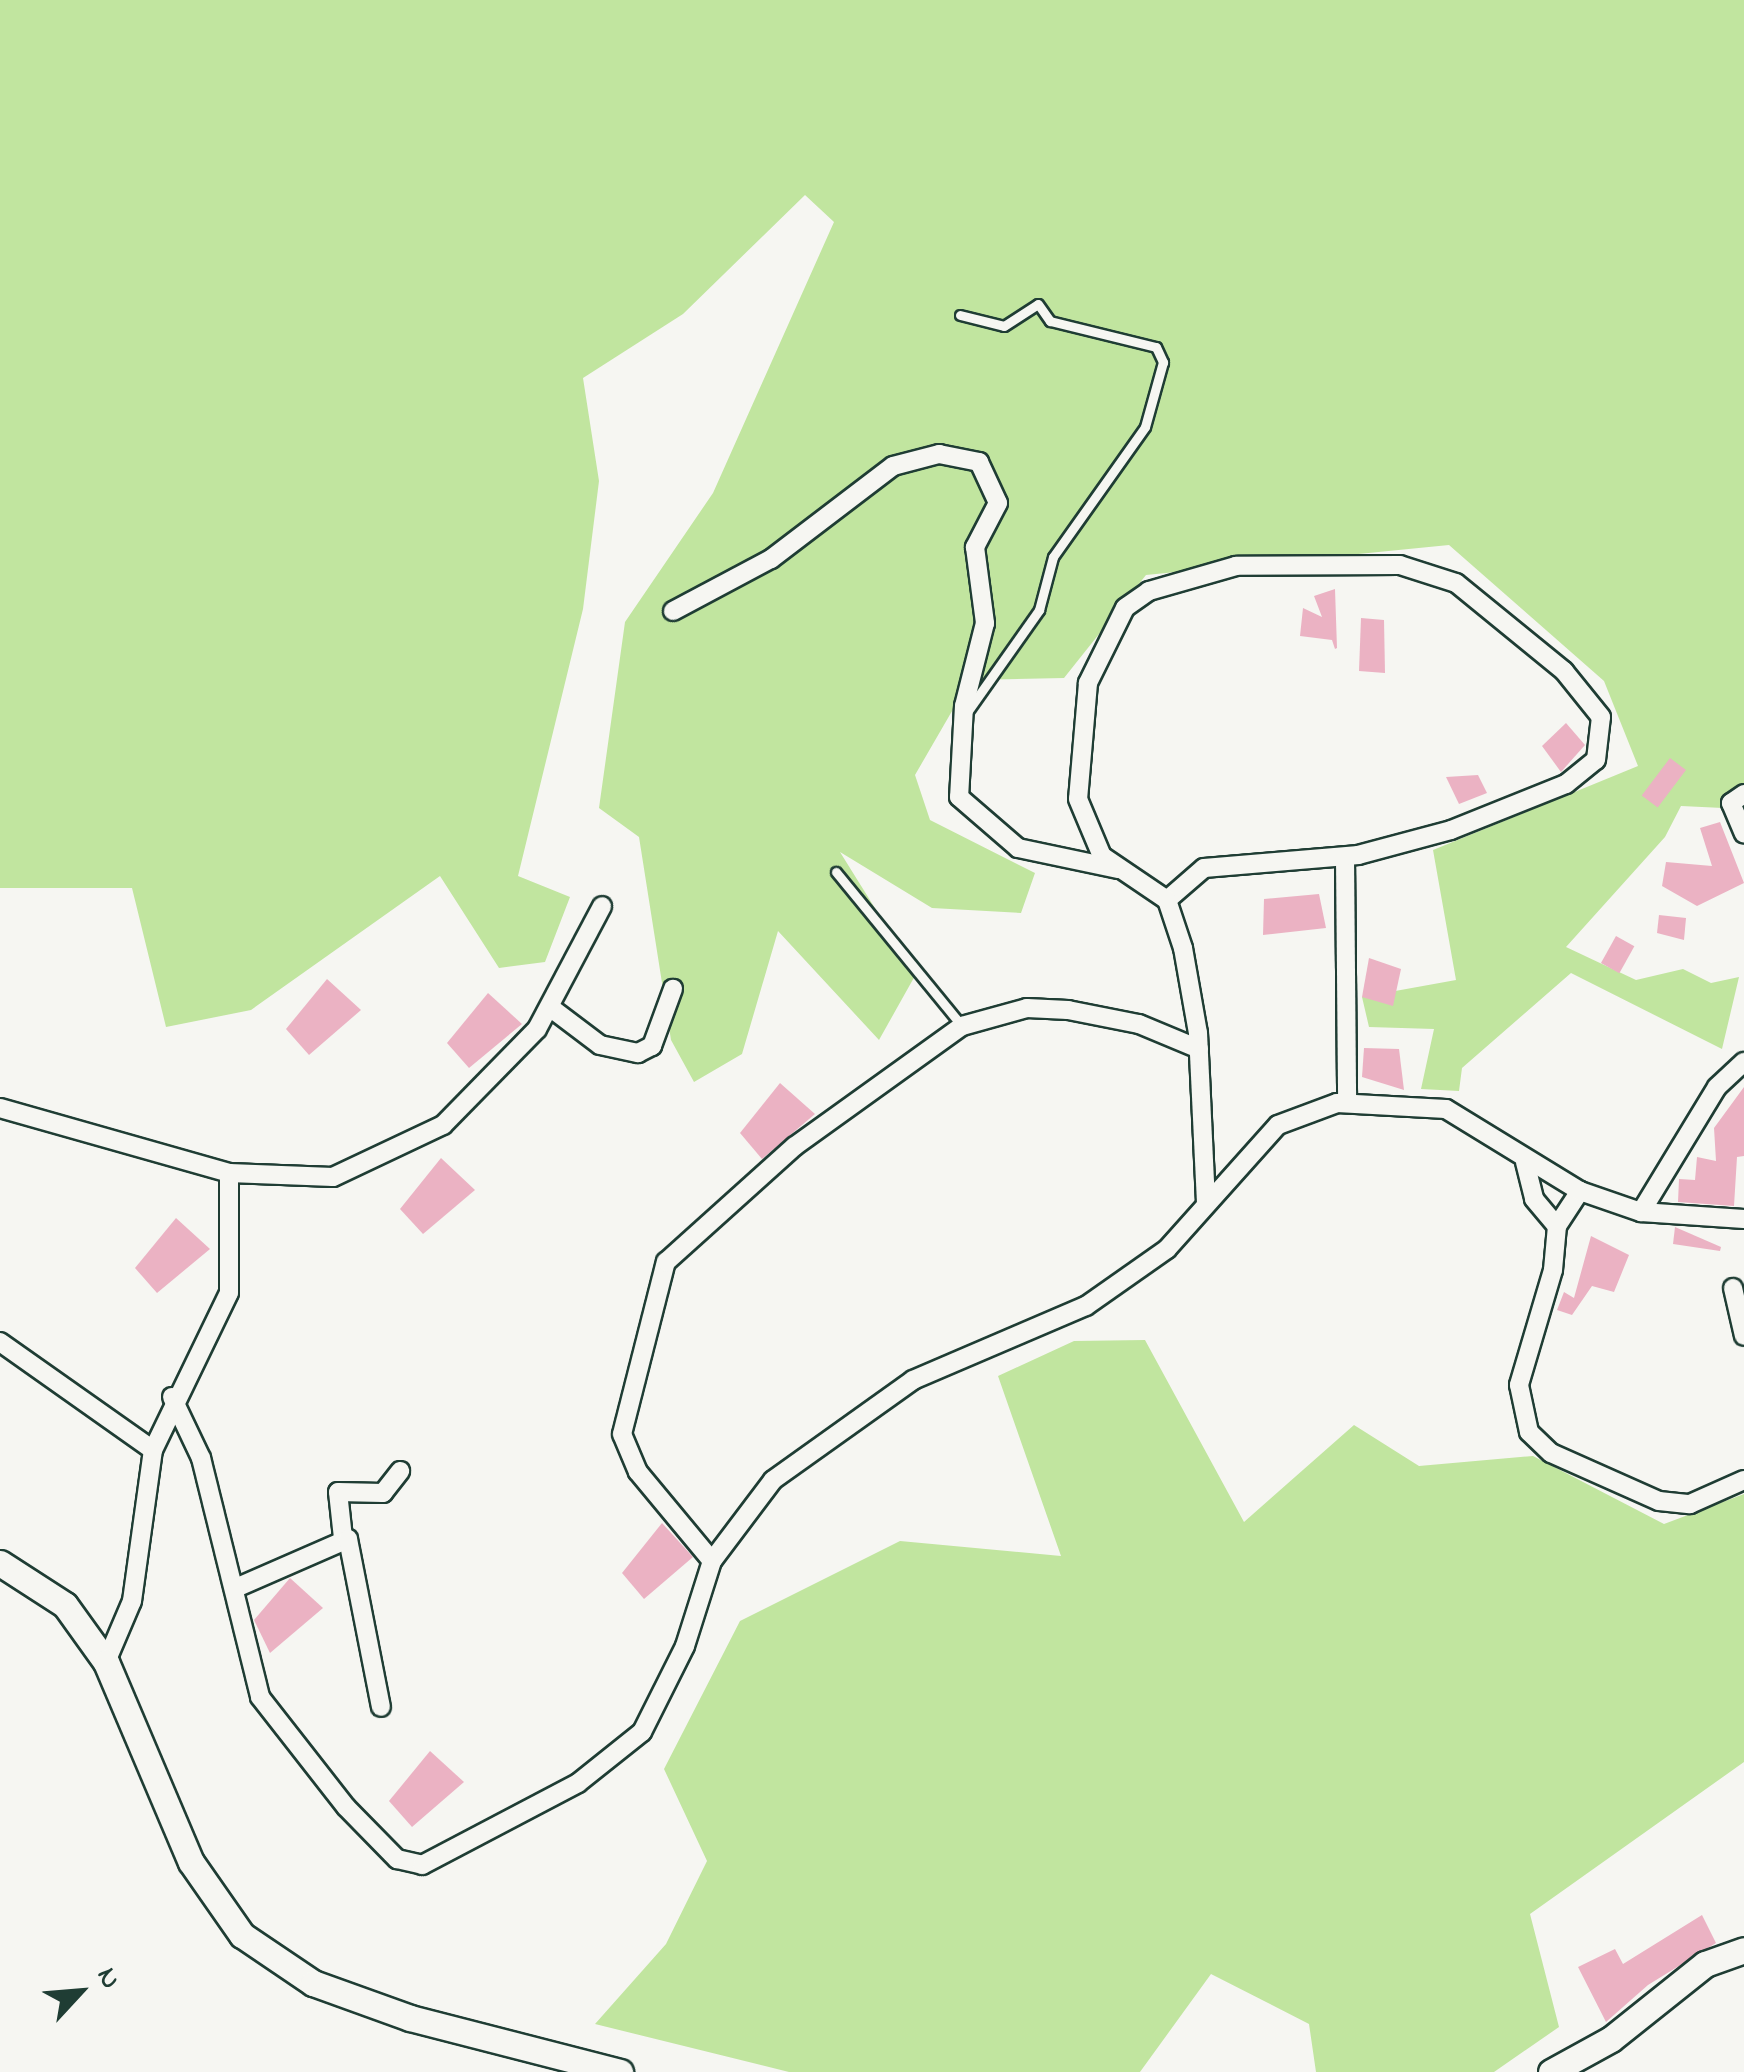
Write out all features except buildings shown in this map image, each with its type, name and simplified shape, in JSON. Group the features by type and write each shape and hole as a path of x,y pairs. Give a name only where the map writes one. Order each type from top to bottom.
{"main road":[{"path":"0,1564 66,1605 106,1662 191,1862 242,1935 314,1982 494,2039 608,2069"},
{"path":"1551,2072 1611,2039 1704,1964 1744,1950"}],"street":[{"path":"673,610 771,559 893,466 939,454 979,462 998,503 975,548 985,623 962,718 954,775 971,815 1018,848 1119,869 1148,880 1166,900 1184,948 1199,1050 1206,1202"},
{"path":"1119,869 1085,829 1078,799 1088,683 1110,632 1149,591 1278,561 1342,570 1400,565 1456,583 1564,670 1604,729 1582,776 1450,830 1344,857 1204,868 1166,900"},
{"path":"1744,794 1731,803 1744,833"},
{"path":"1344,857 1347,1103"},
{"path":"0,1108 228,1173 332,1177 443,1125 551,1008 602,906"},
{"path":"551,1008 600,1045 638,1053 652,1046 673,989"},
{"path":"712,1560 638,1472 622,1434 666,1262 795,1146 962,1026 1026,1008 1068,1010 1139,1024 1199,1050"},
{"path":"1641,1212 1717,1086 1744,1062"},
{"path":"172,1397 201,1458 238,1587 254,1676 277,1727 396,1859 422,1865 578,1782 642,1732 677,1664 712,1560 789,1469 913,1380 1086,1306 1167,1249 1278,1125 1347,1103 1446,1109 1526,1162 1580,1191 1641,1212 1744,1219"},
{"path":"1526,1162 1534,1198 1557,1226"},
{"path":"106,1662 132,1601 153,1450 172,1397 229,1293 228,1173"},
{"path":"1580,1191 1557,1226 1553,1270 1520,1385 1528,1432 1551,1454 1659,1501 1690,1504 1744,1480"},
{"path":"1733,1288 1744,1336"},
{"path":"0,1342 153,1450"},
{"path":"381,1707 342,1538 338,1492 383,1493 400,1471"},
{"path":"238,1587 342,1538"}],"lane":[{"path":"960,314 1004,326 1038,304 1050,321 1156,346 1164,362 1145,426 1053,557 1039,610 962,718"},
{"path":"836,872 962,1026"}],"green space":[{"path":"0,0 1744,0 1744,809 1681,806 1665,837 1566,947 1636,980 1683,969 1711,983 1739,977 1722,1049 1571,973 1462,1068 1459,1091 1421,1089 1434,1029 1369,1027 1362,997 1456,980 1433,850 1638,766 1604,681 1449,545 1146,575 1064,678 970,680 915,775 930,820 1035,873 1021,913 932,908 840,852 916,974 879,1040 778,931 742,1054 694,1082 671,1040 639,837 599,808 625,622 713,493 834,222 805,195 683,314 583,378 599,481 583,609 518,876 570,897 545,962 499,968 440,876 251,1010 166,1027 132,888 0,888"},
{"path":"1145,1340 1244,1522 1354,1425 1419,1466 1533,1456 1664,1524 1744,1494 1744,1762 1530,1914 1559,2027 1494,2072 1316,2072 1309,2024 1211,1974 1140,2072 789,2072 595,2024 666,1944 707,1861 664,1769 740,1621 900,1541 1061,1556 998,1376 1074,1341"}]}
